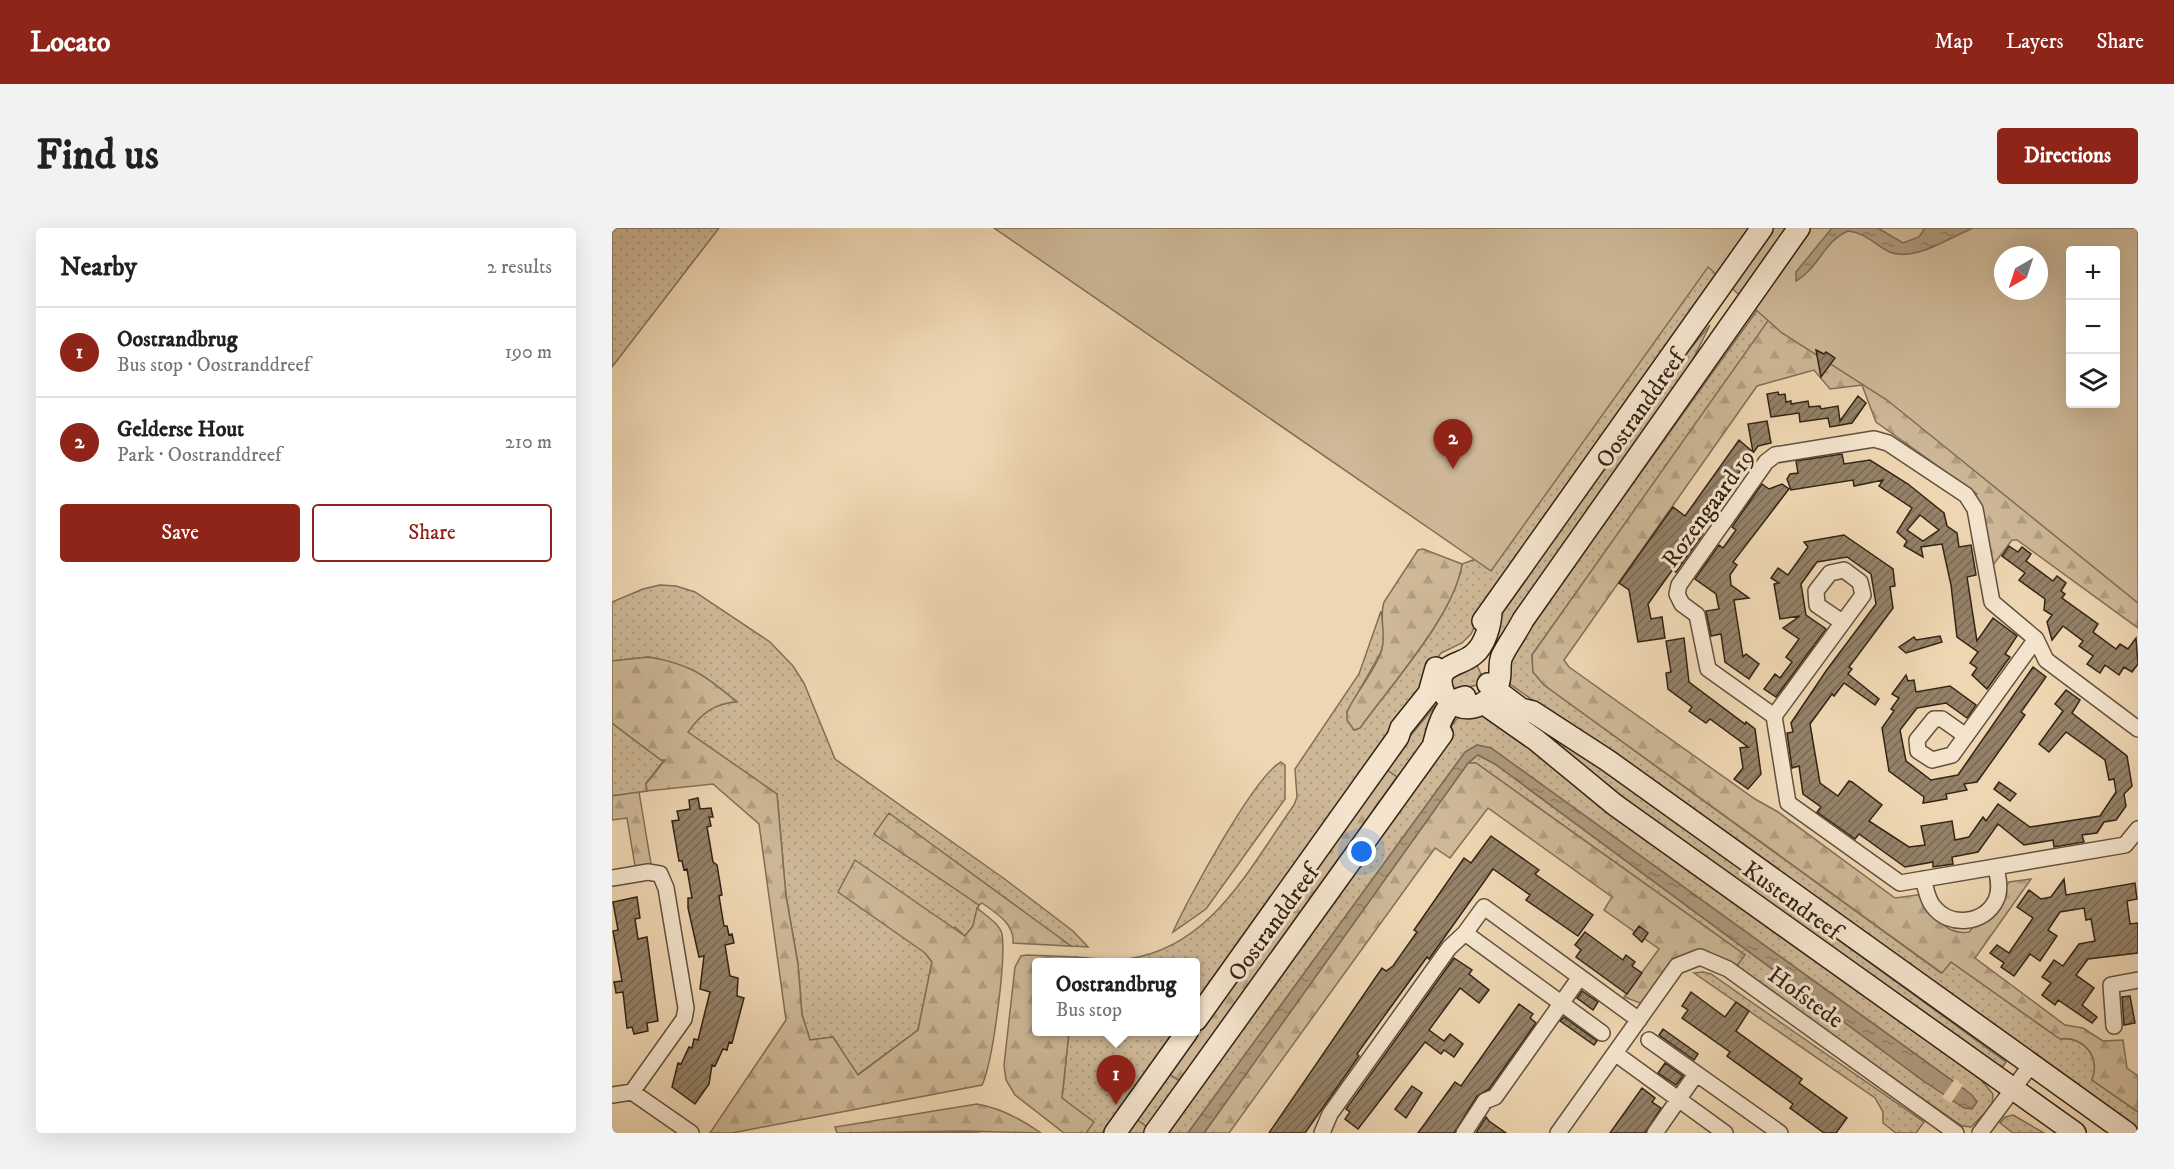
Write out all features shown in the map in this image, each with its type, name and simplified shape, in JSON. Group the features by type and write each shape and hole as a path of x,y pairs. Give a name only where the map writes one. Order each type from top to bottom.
{"main road":[{"name":"Oostranddreef","path":"1488,673 1484,617 1762,228"},
{"name":"Oostranddreef","path":"1488,673 1798,228"},
{"path":"1456,650 1488,673 1476,696 1446,697 1436,667 1444,656 1456,650"},
{"name":"Kustendreef","path":"1488,673 1525,702 1533,712 1616,767 2127,1133"},
{"name":"Kustendreef","path":"1488,673 1527,733 1615,805 2075,1133"},
{"name":"Oostranddreef","path":"1200,1014 1398,736 1446,697"},
{"name":"Oostranddreef","path":"1155,1133 1434,743 1446,697"},
{"path":"1115,1133 1184,1036"}],"street":[{"name":"Rozengaard 19","path":"1774,716 1708,669 1698,615 1682,603 1677,594 1679,585 1766,462 1775,455 1874,439 1888,443 1966,495 1975,509 1992,602 2036,639"},
{"path":"1842,622 1774,716 1788,803 1900,883 2126,845 2138,829"},
{"path":"1966,736 2036,639 2046,660 2138,729"},
{"path":"1923,879 1933,907 1947,917 1965,922 1980,918 1996,901 1999,888 1996,867"},
{"path":"612,878 648,872 660,874 666,888 686,1008 684,1019 632,1092"},
{"path":"1322,1133 1330,1114 1449,948 1465,933 1485,907 1639,1020"},
{"path":"1465,933 1602,1033"},
{"name":"Hofstede","path":"1558,1133 1677,966 1700,957 1714,961 1956,1133"},
{"path":"1464,1133 1485,1101 1495,1097 1580,977"},
{"path":"2114,1026 2110,985 2138,980"},
{"path":"1649,1040 1780,1133"},
{"path":"1616,1054 1725,1133"},
{"path":"1980,1133 2031,1065"},
{"path":"1655,1133 1696,1074"},
{"path":"612,1095 632,1092 691,1133"}],"green space":[{"path":"612,228 719,228 612,367"},
{"path":"994,228 2138,228 2138,603 1887,400 1782,333 1708,267 1491,571"},
{"path":"1816,228 1796,282 1532,655 1533,672 1544,685 1941,973 1951,962 2060,1039 2069,1039 2083,1045 2088,1050 2094,1064 2092,1080 2138,1112 2138,1131 2034,1060 1973,1014 1510,684 1510,663 1519,643"},
{"path":"1715,239 1733,251 1488,598 1471,634 1462,643 1441,653 1434,662 1425,686 1200,997 1200,958 1131,958 1156,952 1182,939 1205,922 1244,879 1294,805 1297,797 1295,769 1359,674 1381,611 1385,638 1381,652 1347,712 1355,730 1360,728 1420,649 1447,605 1457,584 1462,564 1473,560"},
{"path":"2048,259 2066,272 2066,408 2120,408 2120,389 2138,324 2138,628 2017,540 2012,540 1993,565 1969,506 1977,494 1876,422 1862,385 1830,389 1814,370 1757,386 1564,660 1569,667 1755,799 1778,812 1895,898 1924,894 1940,922 1952,930 1969,932 2009,882 2031,879 1975,958 2065,1025 2083,1028 2103,1041 2123,1040 2127,1068 2138,1076 2138,1112 2092,1080 2094,1064 2092,1056 2083,1044 2069,1039 2060,1039 1951,962 1942,973 1544,685 1533,672 1532,655 1789,291 1994,291 1994,300 2048,300"},
{"path":"1710,325 1684,377 1549,572 1491,649 1485,647 1494,620 1646,402"},
{"path":"1423,549 1462,564 1457,584 1435,627 1420,649 1360,728 1354,730 1347,720 1347,712 1382,649 1384,602 1418,550"},
{"path":"660,585 676,586 695,592 770,642 793,666 804,683 835,759 1006,880 1073,931 1088,947 1071,946 889,814 962,892 979,905 973,926 965,936 955,927 925,953 932,962 918,1030 857,1075 833,1037 810,1040 802,1015 798,964 786,896 777,794 687,732 708,710 736,701 649,657 612,661 612,602 643,589"},
{"path":"649,657 676,663 696,672 737,702 715,707 698,720 688,732 777,794 786,896 798,964 802,1015 810,1040 833,1037 858,1075 918,1030 932,962 925,953 838,892 855,860 965,936 973,926 977,908 1001,930 1003,947 1000,987 994,1034 982,1085 732,1133 710,1133 786,1020 759,824 713,784 647,791 646,784 665,760 661,760 612,723 612,661"},
{"path":"1477,665 1481,674 1477,685 1452,691 1452,676"},
{"path":"1498,701 1602,767 2006,1062 2002,1068 1591,779"},
{"path":"1435,706 1439,706 1424,746 1400,779 1384,768"},
{"path":"1487,712 1978,1076 1993,1094 1992,1106 1971,1127 1962,1126 1735,968 1745,955 1476,763 1468,763 1478,755 1495,764 1925,1082 1953,1081 1491,748 1477,745 1465,752 1188,1133 1167,1133 1455,721 1459,717"},
{"path":"612,723 661,760 665,759 646,783 647,791 612,796"},
{"path":"1281,762 1285,765 1285,799 1206,909 1173,932 1206,868 1239,813 1269,772"},
{"path":"1468,763 1476,763 1745,955 1735,968 1698,954 1644,1001 1640,1003 1624,997 1659,949 1604,910 1612,897 1488,808 1450,858 1435,848 1229,1133 1204,1133"},
{"path":"1387,770 1397,777 1180,1081 1169,1074 1196,1036 1200,1036 1200,1031"},
{"path":"639,792 652,870 636,872 627,818 612,820 612,796"},
{"path":"889,813 1071,946 1013,943 1011,930 998,915 982,903 979,905 874,834"},
{"path":"1021,956 1076,957 1032,958 1032,1036 1069,1036 1062,1098 1094,1122 1086,1133 1064,1133 1015,1095 1006,1080 1004,1065 1015,967"},
{"path":"1694,973 1711,974 1924,1122 1916,1133 1896,1133 1883,1123 1883,1112 1875,1098"},
{"path":"1069,1036 1172,1036 1102,1133 1086,1133 1093,1122 1062,1098"},
{"path":"1169,1074 1180,1081 1147,1127 1136,1119"},
{"path":"977,1104 1010,1115 1041,1133 965,1131 837,1133 835,1127"},
{"path":"2013,1115 2044,1133 2013,1133 2000,1123 2005,1117"},
{"path":"1136,1119 1147,1127 1143,1133 1127,1133"},
{"path":"914,1131 981,1133 891,1133"}],"water":[{"path":"1832,228 1878,228 1903,243 1919,237 1925,228 1973,228 1930,248 1907,254 1896,254 1864,236 1848,231 1833,241 1810,270 1796,281 1796,272"},
{"path":"1477,745 1491,748 1972,1095 1977,1102 1972,1109 1964,1108 1925,1082 1495,764 1478,755 1468,763 1204,1133 1188,1133 1465,752"}],"pier":[{"path":"1955,1079 1963,1085 1951,1103 1942,1097"}],"building":[{"path":"1816,350 1824,354 1826,352 1835,358 1821,377"},
{"path":"1778,392 1779,395 1785,394 1786,402 1791,401 1791,404 1808,401 1809,407 1820,406 1821,409 1838,406 1840,421 1858,396 1866,403 1852,423 1830,427 1828,418 1800,422 1799,413 1771,417 1767,394"},
{"path":"1767,421 1771,443 1758,446 1704,522 1700,532 1703,534 1676,572 1673,569 1648,604 1651,619 1662,617 1665,638 1638,642 1629,590 1619,583 1673,507 1685,516 1739,440 1753,452 1748,424"},
{"path":"1842,454 1844,464 1870,460 1908,484 1944,513 1947,526 1957,533 1959,547 1971,545 1976,575 1967,577 1977,641 1993,618 2017,636 2005,654 2010,657 1987,689 1972,675 1977,668 1970,663 1978,652 1957,637 1951,585 1942,544 1921,547 1923,557 1904,546 1907,541 1897,532 1912,508 1879,486 1883,480 1854,486 1853,480 1791,490 1787,479 1790,474 1798,473 1796,461","holes":["1920,515 1939,530 1923,541 1907,530"]},
{"path":"1762,484 1769,489 1782,484 1789,489 1733,562 1737,565 1730,575 1731,585 1749,598 1734,600 1743,657 1746,654 1759,664 1749,679 1725,662 1721,634 1711,636 1706,611 1719,609 1716,594 1695,579 1719,545 1723,548 1736,530 1732,527"},
{"path":"1844,535 1893,569 1895,586 1890,587 1893,608 1849,667 1852,669 1848,674 1879,699 1875,705 1844,683 1834,696 1832,694 1810,724 1820,783 1838,796 1849,781 1852,782 1882,805 1869,821 1909,847 1925,845 1921,826 1952,821 1955,840 1969,837 1983,817 1986,821 1998,804 2030,827 2100,816 2116,792 2114,779 2109,780 2105,760 2066,732 2049,752 2039,744 2063,711 2055,704 2066,690 2080,700 2072,713 2127,756 2132,786 2124,794 2126,806 2116,820 2104,822 2097,833 2082,835 2084,842 2054,847 2053,840 2024,845 1998,824 1978,852 1952,857 1953,864 1933,867 1933,862 1905,867 1859,834 1855,839 1817,812 1821,807 1803,794 1799,766 1792,768 1787,733 1793,732 1791,723 1876,604 1871,574 1847,557 1817,562 1801,584 1806,615 1826,629 1776,697 1764,689 1775,674 1780,678 1792,662 1786,657 1799,639 1783,628 1800,616 1780,619 1774,584 1779,583 1771,578 1778,568 1788,575 1808,547 1804,542"},
{"path":"2009,546 2018,552 2022,547 2031,554 2026,561 2053,581 2057,576 2066,583 2061,591 2065,594 2062,598 2098,624 2093,632 2116,649 2120,644 2128,649 2136,638 2138,664 2132,672 2124,667 2119,675 2105,665 2100,673 2087,664 2093,656 2079,646 2083,641 2063,626 2052,640 2047,622 2052,615 2044,610 2045,599 2019,580 2025,573 2002,556"},
{"path":"1940,636 1942,642 1906,653 1899,647 1914,637 1916,640"},
{"path":"1684,638 1689,682 1755,729 1761,774 1748,789 1734,779 1743,768 1740,748 1748,747 1710,719 1706,723 1689,711 1692,707 1668,689 1666,673 1671,672 1666,641"},
{"path":"2033,667 2046,677 2021,712 2025,715 1977,782 1964,784 1967,790 1946,794 1947,799 1923,803 1924,797 1889,771 1882,728 1894,711 1891,709 1899,698 1892,694 1906,675 1908,681 1914,680 1916,692 1950,686 1976,705 1967,718 1946,703 1917,708 1900,730 1906,761 1931,780 1958,775"},
{"path":"1999,782 2016,794 2010,801 1994,789"},
{"path":"698,798 700,809 711,808 713,817 709,817 711,826 707,827 713,862 717,865 724,926 727,926 729,935 732,934 734,943 725,945 730,976 738,978 737,996 744,998 732,1043 729,1042 727,1050 723,1049 715,1066 712,1065 709,1084 695,1104 672,1087 678,1063 681,1064 689,1047 692,1048 694,1039 698,1040 710,992 700,989 704,956 699,957 688,908 688,898 692,898 687,869 684,870 682,861 679,861 672,821 679,820 677,811 690,809 689,800"},
{"path":"1491,836 1539,870 1535,874 1593,915 1578,936 1526,900 1530,895 1493,869 1357,1054 1359,1056 1305,1133 1269,1133 1382,968 1386,971 1393,966 1417,932 1414,930 1464,858 1471,863"},
{"path":"2064,879 2066,895 2135,883 2137,899 2127,901 2130,924 2138,923 2138,953 2088,959 2076,975 2094,988 2082,1005 2097,1017 2092,1023 2058,1000 2055,1005 2042,995 2051,983 2042,977 2054,960 2063,966 2079,944 2095,941 2091,919 2086,920 2084,908 2060,912 2048,930 2057,936 2040,961 2030,954 2014,976 2001,967 2004,963 1990,953 1997,945 2009,953 2033,918 2017,907 2029,890 2041,899 2051,897"},
{"path":"637,897 640,918 635,919 638,939 647,937 658,1021 647,1023 648,1031 634,1034 632,1027 627,1028 623,992 616,993 614,982 622,981 613,931 618,930 613,902"},
{"path":"1639,926 1648,933 1642,942 1633,934"},
{"path":"1585,932 1623,960 1626,955 1635,962 1632,966 1642,973 1627,994 1576,957 1581,950 1575,945"},
{"path":"1454,958 1472,970 1469,974 1489,990 1479,1003 1460,988 1429,1030 1444,1041 1450,1034 1463,1044 1454,1057 1444,1050 1441,1054 1425,1042 1358,1129 1345,1119 1350,1112 1346,1109"},
{"path":"1582,991 1598,1002 1593,1010 1577,998"},
{"path":"1691,992 1725,1017 1736,1002 1749,1011 1736,1031 1802,1079 1799,1083 1847,1118 1836,1133 1824,1133 1790,1108 1793,1104 1727,1056 1730,1052 1682,1018 1688,1010 1682,1006"},
{"path":"2130,996 2135,1023 2124,1025 2122,997"},
{"path":"1519,1004 1533,1014 1530,1018 1536,1023 1489,1089 1477,1096 1454,1133 1418,1133 1455,1082 1461,1086"},
{"path":"1564,1017 1597,1041 1594,1045 1560,1021"},
{"path":"1663,1029 1698,1054 1694,1060 1659,1035"},
{"path":"1665,1063 1683,1076 1676,1085 1658,1073"},
{"path":"1412,1086 1422,1093 1406,1118 1395,1109"},
{"path":"1642,1088 1655,1098 1652,1102 1661,1108 1645,1133 1610,1133"},
{"path":"1486,1117 1489,1121 1506,1133 1476,1133"}],"place":[{"name":"Gelderse Hout","path":"1453,469"},
{"name":"Oostrandbrug","path":"1116,1105"}]}
